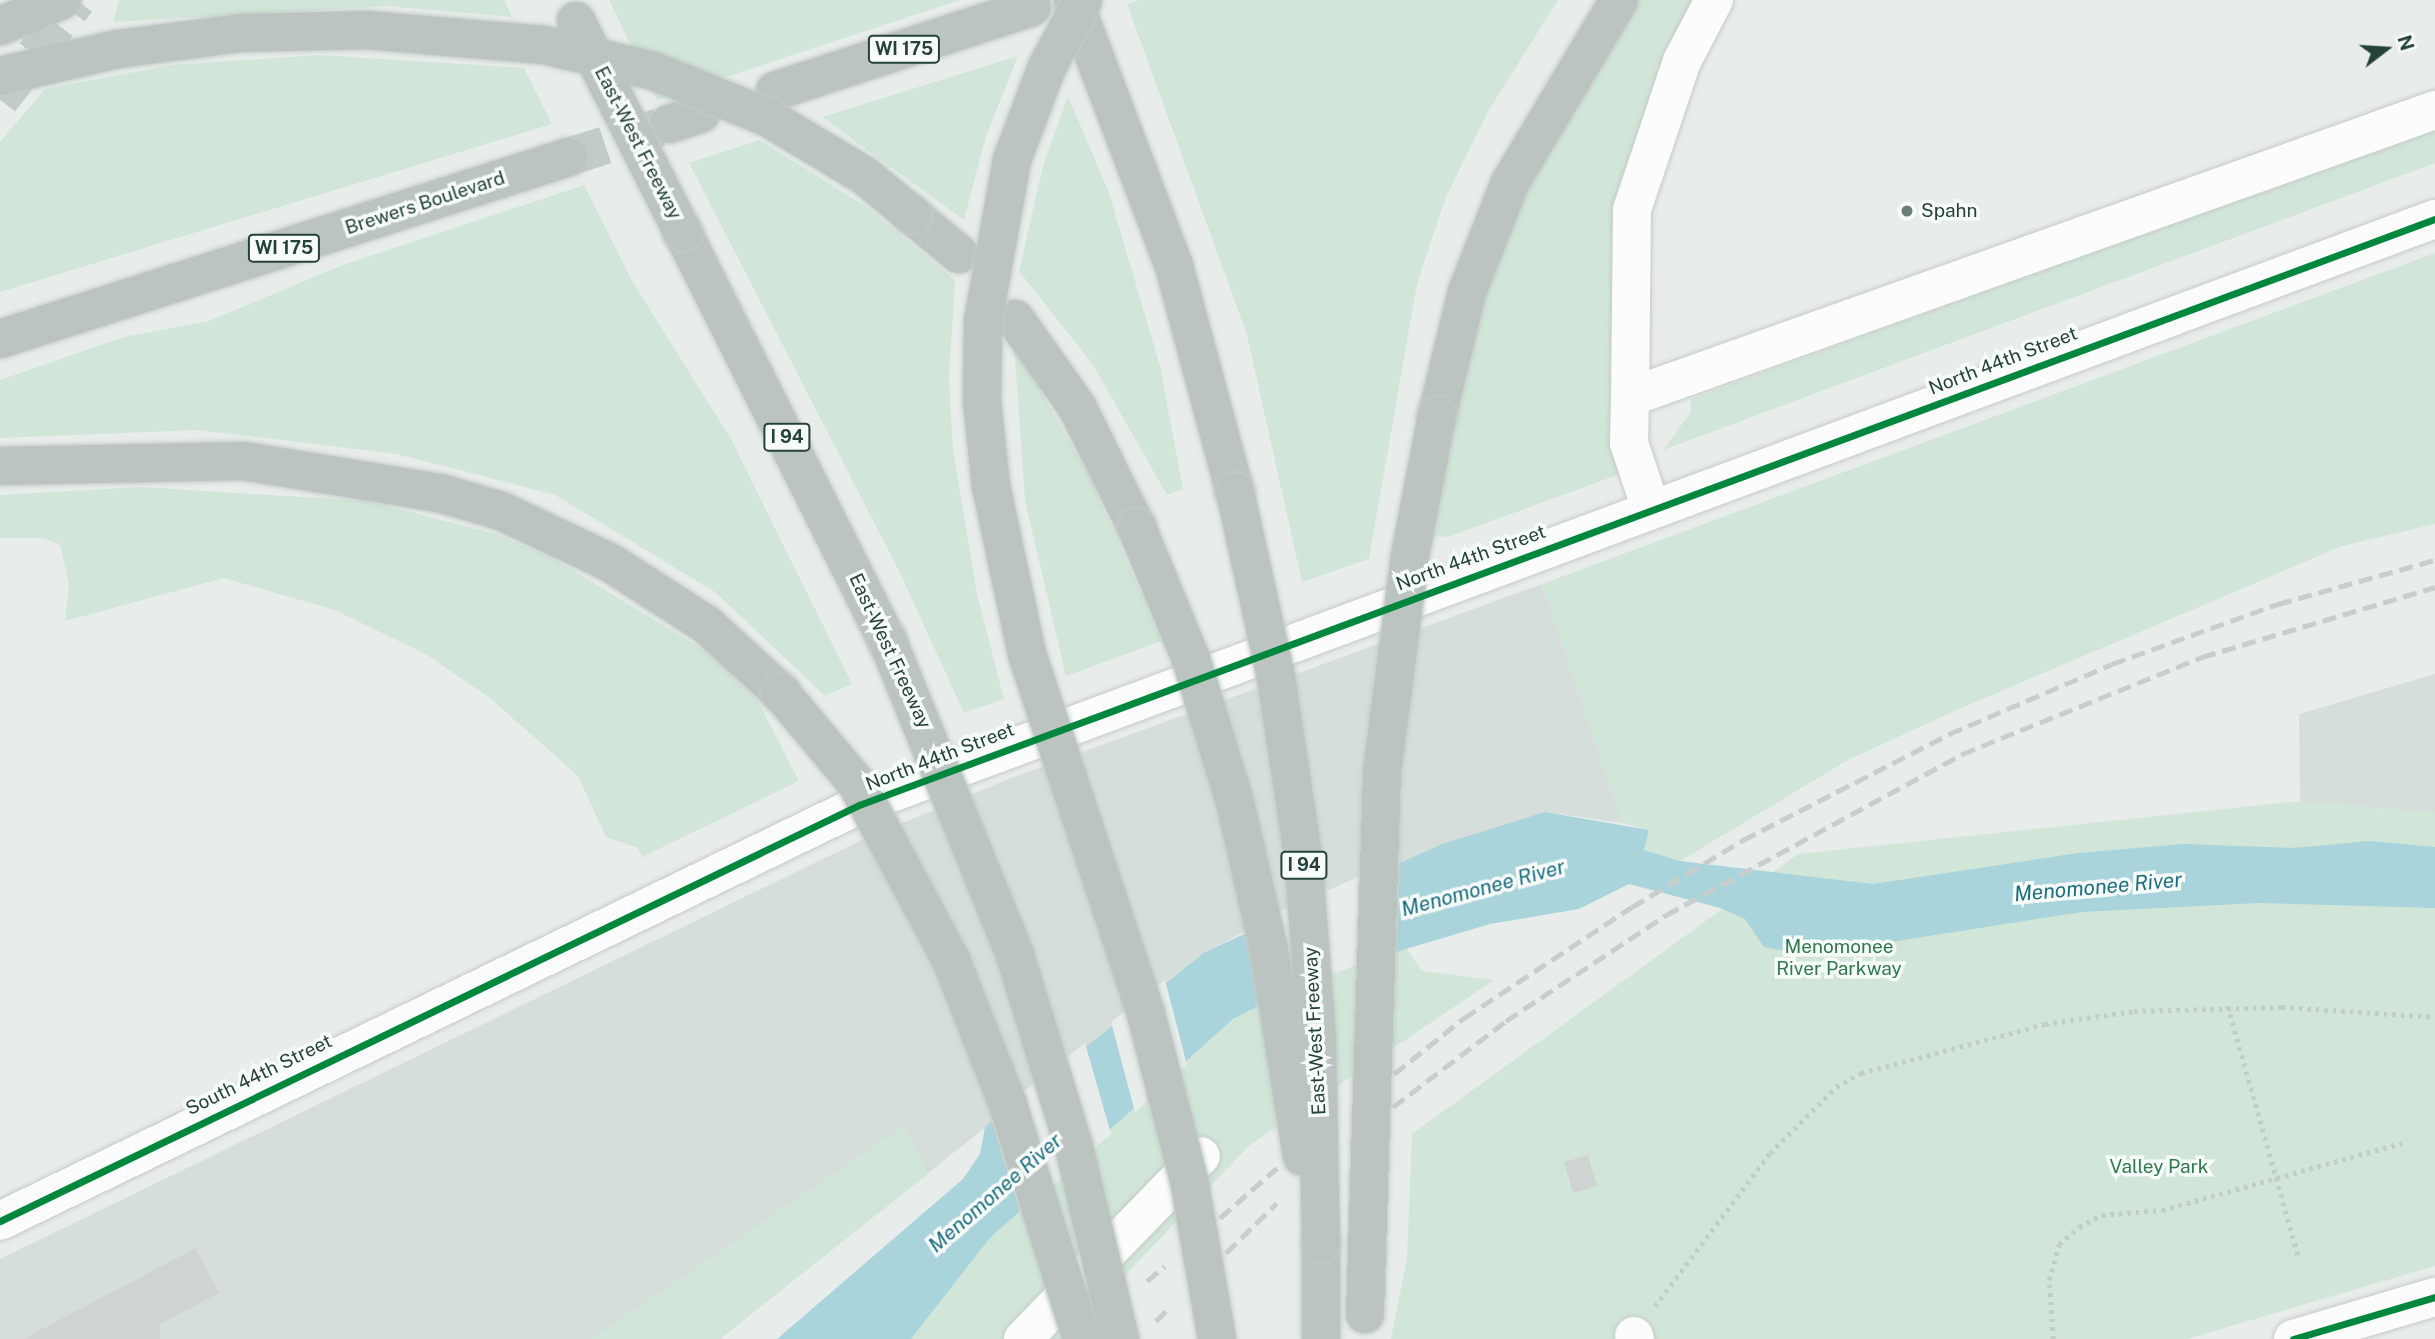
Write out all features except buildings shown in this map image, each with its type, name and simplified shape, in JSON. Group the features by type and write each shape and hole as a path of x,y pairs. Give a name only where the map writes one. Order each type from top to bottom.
{"highway":[{"path":"0,26 62,0"},
{"name":"East-West Freeway","path":"1073,0 1118,110 1174,266 1235,492 1276,677 1302,843 1317,1040 1321,1339"},
{"path":"1083,0 1047,67 1012,160 983,321 982,401 991,486 1027,654 1150,1026 1189,1180 1217,1339"},
{"path":"1365,1327 1382,772 1410,556 1437,416 1467,292 1510,183 1619,0"},
{"name":"WI 175","path":"775,91 1032,7"},
{"name":"East-West Freeway","path":"571,10 888,642 1015,954 1073,1143 1120,1339"},
{"path":"0,76 118,49 241,33 390,31 544,45 654,71 767,117 864,176 959,254"},
{"name":"Brewers Boulevard","path":"0,339 569,157"},
{"path":"1015,319 1077,407 1137,528 1191,659 1235,802 1321,1243"},
{"path":"0,466 244,461 440,493 501,511 611,562 707,625 781,692 857,784 939,935 1008,1105 1082,1339"}],"street":[{"path":"1651,509 1629,443 1632,210 1682,61 1714,0"},
{"path":"1630,397 2435,110"},
{"name":"North 44th Street","path":"533,960 859,805 2435,219"},
{"name":"South 44th Street","path":"0,1221 533,960"},
{"path":"1023,1339 1201,1156"},
{"path":"2307,1337 2435,1297"}],"path":[{"path":"1635,1338 1770,1153 1836,1087 1916,1055 2045,1024 2228,1006 2435,1017"},
{"path":"2228,1006 2299,1259"},
{"path":"2053,1339 2049,1280 2059,1244 2079,1227 2102,1215 2162,1210 2402,1143"}],"shaded area":[{"path":"1542,584 1622,823 1545,812 1283,912 1205,952 720,1339 0,1339 0,1259 864,839 1006,780"},
{"path":"2435,674 2435,813 2300,801 2299,714"}],"green space":[{"path":"119,0 504,0 512,17 386,6 113,22"},
{"path":"609,0 960,0 657,100"},
{"path":"1139,0 1558,0 1489,110 1446,197 1417,284 1369,559 1302,582 1247,335 1127,4"},
{"path":"1640,0 1698,0 1667,69 1620,474 1448,537 1434,536 1471,337 1521,197"},
{"path":"320,55 524,68 552,124 0,292 0,142 45,89 172,65"},
{"path":"1018,56 986,136 964,220 822,117"},
{"path":"1068,96 1109,193 1160,366 1183,489 1167,495 1093,365 1019,271 1043,166"},
{"path":"2435,126 2435,163 1663,450 1691,412 1691,399"},
{"path":"759,140 865,206 955,280 949,378 953,450 977,594 1004,699 964,713 899,571 689,163"},
{"path":"584,185 632,281 731,439 852,684 825,696 715,592 555,495 397,454 198,430 0,438 0,380 124,337 209,321 340,266"},
{"path":"2435,253 2435,524 2342,546 1950,713 1848,760 1680,861 1643,850 1649,830 1622,823 1542,584"},
{"path":"1014,344 1088,474 1162,641 1066,676 1025,501"},
{"path":"141,487 366,501 496,534 556,560 710,654 758,701 799,781 642,857 638,848 606,837 578,776 490,698 427,655 335,610 224,578 65,621 69,584 60,545 44,538 0,538 0,495"},
{"path":"2300,801 2435,813 2435,1266 2187,1339 1391,1339 1407,1258 1412,1134 1798,854"},
{"path":"1405,946 1422,971 1494,980 1250,1145 1064,1339 911,1339 990,1238 1233,1019 1322,974"},
{"path":"903,1126 929,1173 720,1339 592,1339"}],"water":[{"name":"Menomonee River","path":"1545,812 1649,830 1644,850 1680,861 1873,884 2078,853 2183,844 2293,848 2369,841 2435,847 2435,908 2258,903 2082,912 1808,955 1764,947 1745,919 1720,908 1629,884 1579,909 1490,924 1322,974 1233,1019 990,1238 911,1339 777,1339 963,1179 980,1154 985,1127 1205,952 1442,844"}],"pier":[{"path":"1399,859 1396,952 1323,977 1261,1008 1247,926"},
{"path":"1165,980 1187,1065 1135,1112 1111,1022"},
{"path":"1085,1043 1111,1134 1021,1214 991,1118"}],"tunnel":[{"path":"0,100 77,0"},
{"path":"569,157 663,126"}],"railway":[{"path":"1394,1074 1464,1018 1632,907 1743,840 1949,734 2112,664 2278,604 2435,560"},
{"path":"1393,1107 1506,1021 1666,915 1962,754 2202,657 2435,587"},
{"path":"1220,1218 1277,1168"},
{"path":"1226,1253 1277,1203"},
{"path":"1147,1281 1165,1266"},
{"path":"1156,1321 1171,1306"}],"cycle path":[{"path":"0,1221 859,805 2435,219"},
{"path":"2293,1339 2435,1297"}],"place":[{"name":"Spahn","path":"1907,211"}],"park label":[{"name":"Menomonee River Parkway","path":"1839,958"},
{"name":"Valley Park","path":"2159,1167"}]}
